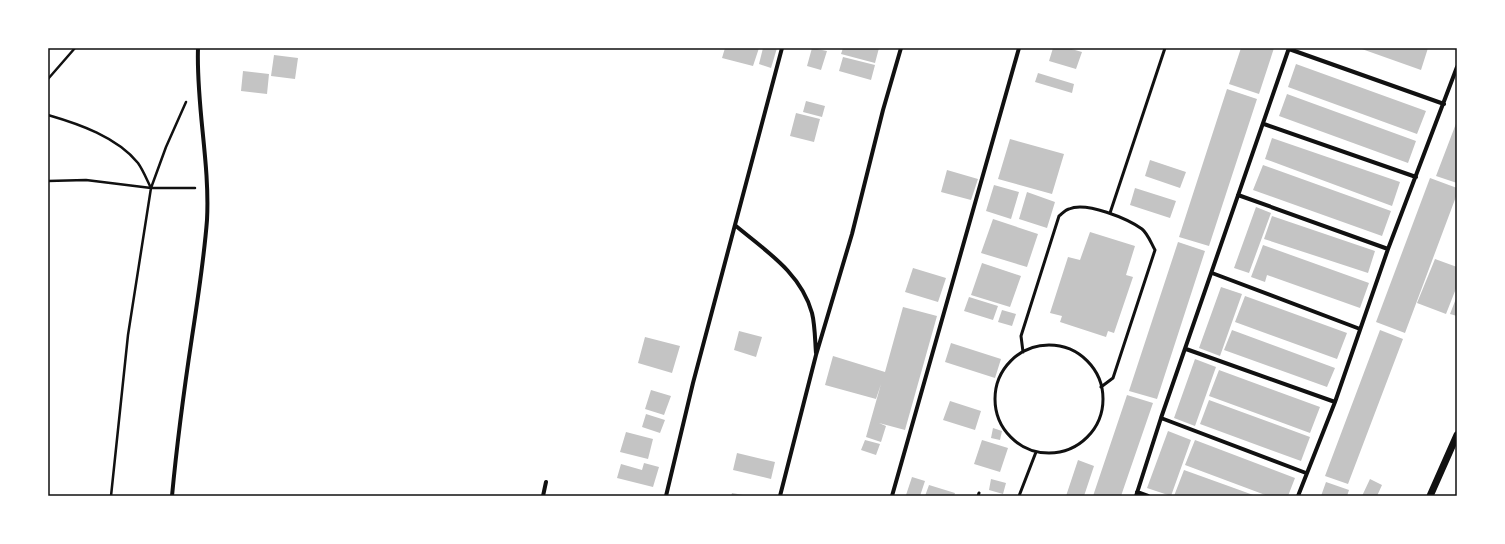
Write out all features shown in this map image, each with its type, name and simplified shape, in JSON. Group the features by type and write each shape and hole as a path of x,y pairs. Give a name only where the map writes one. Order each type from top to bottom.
{"street":[{"path":"172,496 179,430 207,221 208,188 197,76 198,48"},
{"path":"666,496 694,383 782,48"},
{"path":"780,496 816,355 852,234 883,110 901,48"},
{"path":"892,496 1019,48"},
{"path":"1148,496 1137,494 1161,418 1264,124 1289,48 1444,104"},
{"path":"1298,496 1335,402 1388,249 1457,67"},
{"path":"1264,124 1416,177"},
{"path":"1238,195 1388,249"},
{"path":"736,226 788,269 802,288 812,313 816,355"},
{"path":"1212,272 1360,329"},
{"path":"1186,349 1335,402"},
{"path":"1161,418 1306,473"},
{"path":"1430,496 1457,435"},
{"path":"543,496 546,482"}],"lane":[{"path":"1110,213 1165,48"},
{"path":"1023,352 1021,336 1059,216 1069,208 1081,207 1110,213 1142,229 1148,235 1155,250 1113,378 1101,387"},
{"path":"1044,346 1055,346 1071,350 1088,363 1095,372 1101,387 1102,405 1097,423 1087,437 1072,448 1054,453 1036,452 1019,445 1005,432 996,415 994,396 999,377 1010,362 1023,352 1044,346"},
{"path":"1019,496 1036,452"}],"path":[{"path":"48,79 75,48"},
{"path":"111,496 128,335 151,188 166,147 197,76"},
{"path":"48,115 73,122 117,144 138,163 151,188"},
{"path":"48,181 86,180 151,188 208,188"}],"building":[{"path":"725,48 759,48 753,66 722,58"},
{"path":"763,48 777,48 771,68 759,64"},
{"path":"812,48 827,51 821,70 807,66"},
{"path":"843,48 879,48 875,63 841,54"},
{"path":"1053,48 1068,48 1082,52 1076,69 1049,61"},
{"path":"1241,48 1274,48 1259,94 1229,84"},
{"path":"1359,48 1428,48 1421,70"},
{"path":"274,55 298,58 295,79 271,76"},
{"path":"843,57 875,65 871,80 839,71"},
{"path":"1296,64 1426,111 1417,134 1288,87"},
{"path":"243,71 269,74 267,94 241,91"},
{"path":"1038,73 1074,84 1072,93 1035,82"},
{"path":"1227,89 1257,99 1209,246 1179,237"},
{"path":"1287,94 1416,141 1408,163 1279,116"},
{"path":"806,101 825,106 822,117 803,112"},
{"path":"796,113 820,119 814,142 790,136"},
{"path":"1457,121 1457,183 1436,176"},
{"path":"1272,138 1400,182 1392,206 1265,159"},
{"path":"1010,139 1064,154 1052,194 998,179"},
{"path":"1150,160 1186,172 1180,188 1145,176"},
{"path":"1263,165 1391,211 1382,236 1253,190"},
{"path":"947,170 978,179 971,200 941,192"},
{"path":"1430,178 1457,188 1457,194 1405,333 1376,322"},
{"path":"994,185 1019,192 1011,219 986,211"},
{"path":"1135,188 1176,201 1170,218 1130,205"},
{"path":"1027,192 1055,202 1047,228 1019,219"},
{"path":"1256,207 1271,213 1249,273 1234,268"},
{"path":"1272,216 1375,251 1368,273 1264,239"},
{"path":"993,219 1038,234 1027,267 981,253"},
{"path":"1090,232 1135,246 1126,275 1133,277 1114,333 1108,331 1106,337 1060,322 1062,316 1050,313 1068,257 1080,260"},
{"path":"1178,242 1205,251 1157,399 1129,391"},
{"path":"1263,245 1369,283 1360,308 1267,275 1265,282 1251,277"},
{"path":"1435,259 1457,267 1457,286 1446,314 1417,303"},
{"path":"982,263 1021,276 1010,307 971,295"},
{"path":"913,268 946,278 938,302 905,292"},
{"path":"1221,287 1242,294 1220,356 1199,348"},
{"path":"1245,296 1347,333 1337,359 1235,322"},
{"path":"1457,296 1457,316 1450,314"},
{"path":"969,297 998,306 993,320 964,311"},
{"path":"903,307 937,316 905,430 879,423 886,426 881,442 866,437 881,384 876,399 825,385 833,356 885,372"},
{"path":"1002,310 1016,314 1012,326 998,322"},
{"path":"1232,330 1335,368 1327,387 1224,350"},
{"path":"1380,330 1403,339 1348,484 1325,476"},
{"path":"739,331 762,337 756,357 734,350"},
{"path":"645,337 680,346 672,373 638,363"},
{"path":"951,343 1001,359 995,378 945,362"},
{"path":"1195,359 1216,367 1195,426 1174,418"},
{"path":"1219,370 1320,407 1310,433 1209,396"},
{"path":"651,390 671,396 664,415 645,409"},
{"path":"1127,395 1153,403 1121,496 1093,496"},
{"path":"1209,400 1310,437 1301,461 1200,424"},
{"path":"950,401 981,411 975,430 943,420"},
{"path":"646,414 665,420 660,433 642,427"},
{"path":"993,428 1002,431 1000,440 991,438"},
{"path":"1168,431 1191,440 1171,496 1147,488"},
{"path":"626,432 653,439 648,459 620,452"},
{"path":"865,440 880,444 876,455 861,450"},
{"path":"982,440 1008,448 1000,472 974,464"},
{"path":"1195,440 1295,478 1288,496 1268,496 1185,465"},
{"path":"737,453 775,462 771,479 733,470"},
{"path":"1078,460 1094,466 1084,496 1066,496"},
{"path":"644,463 659,467 653,487 617,478 621,464 642,470"},
{"path":"1184,470 1234,488 1256,496 1174,496"},
{"path":"912,477 925,481 920,496 906,495"},
{"path":"991,479 1006,483 1003,494 989,490"},
{"path":"1370,479 1382,485 1377,496 1362,496"},
{"path":"1326,482 1349,490 1347,496 1321,496"},
{"path":"929,485 955,493 954,496 925,496"},
{"path":"732,493 743,495 743,496 731,496"}]}
